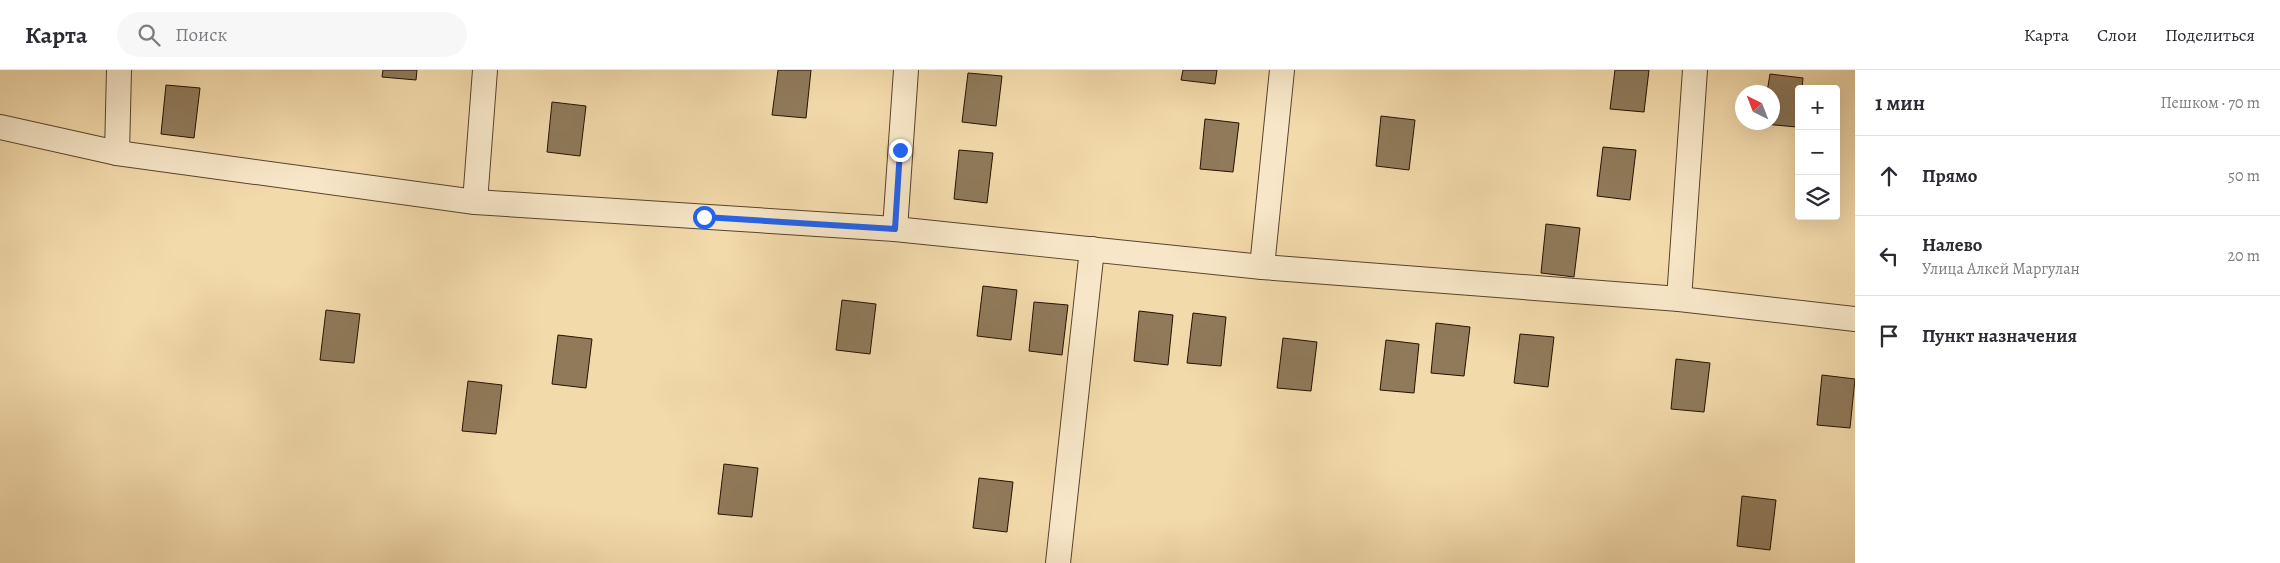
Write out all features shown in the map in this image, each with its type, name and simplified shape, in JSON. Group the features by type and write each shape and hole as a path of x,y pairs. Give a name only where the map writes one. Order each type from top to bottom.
{"street":[{"path":"117,153 119,70"},
{"path":"475,202 485,70"},
{"path":"895,229 906,70"},
{"path":"1262,267 1282,70"},
{"path":"1679,299 1695,70"},
{"path":"0,127 117,153 475,202 895,229 1262,267 1679,299 1855,319"},
{"path":"1058,563 1092,249"}],"building":[{"path":"383,70 417,70 416,80 382,77"},
{"path":"778,70 811,70 806,118 772,115"},
{"path":"1183,70 1217,70 1215,84 1181,80"},
{"path":"1615,70 1649,70 1644,112 1610,109"},
{"path":"968,73 1002,76 996,126 962,122"},
{"path":"1770,74 1803,78 1802,85 1795,85 1795,127 1780,125 1780,85 1768,85"},
{"path":"166,85 200,88 194,138 161,134"},
{"path":"552,102 586,106 580,156 547,152"},
{"path":"1381,116 1415,120 1409,170 1376,166"},
{"path":"1205,119 1239,123 1233,172 1200,169"},
{"path":"1603,147 1636,150 1630,200 1597,196"},
{"path":"959,150 993,153 987,203 954,199"},
{"path":"1546,224 1580,228 1574,277 1541,273"},
{"path":"983,286 1017,290 1011,340 977,336"},
{"path":"842,300 876,304 870,354 836,350"},
{"path":"1034,302 1068,305 1062,355 1029,351"},
{"path":"326,310 360,314 354,363 320,360"},
{"path":"1139,311 1173,315 1168,365 1134,361"},
{"path":"1193,313 1226,317 1221,366 1187,363"},
{"path":"1436,323 1470,327 1464,376 1431,373"},
{"path":"1520,334 1554,337 1548,387 1514,383"},
{"path":"558,335 592,339 586,388 552,384"},
{"path":"1283,338 1317,342 1311,391 1277,388"},
{"path":"1386,340 1419,344 1414,393 1380,390"},
{"path":"1676,359 1710,363 1704,412 1671,409"},
{"path":"1822,375 1855,379 1850,428 1817,425"},
{"path":"468,381 502,385 496,434 462,431"},
{"path":"724,464 758,468 752,517 718,514"},
{"path":"979,478 1013,482 1007,532 973,528"},
{"path":"1742,496 1776,500 1770,550 1737,546"}],"route":[{"path":"704,217 895,229 900,150"}]}
